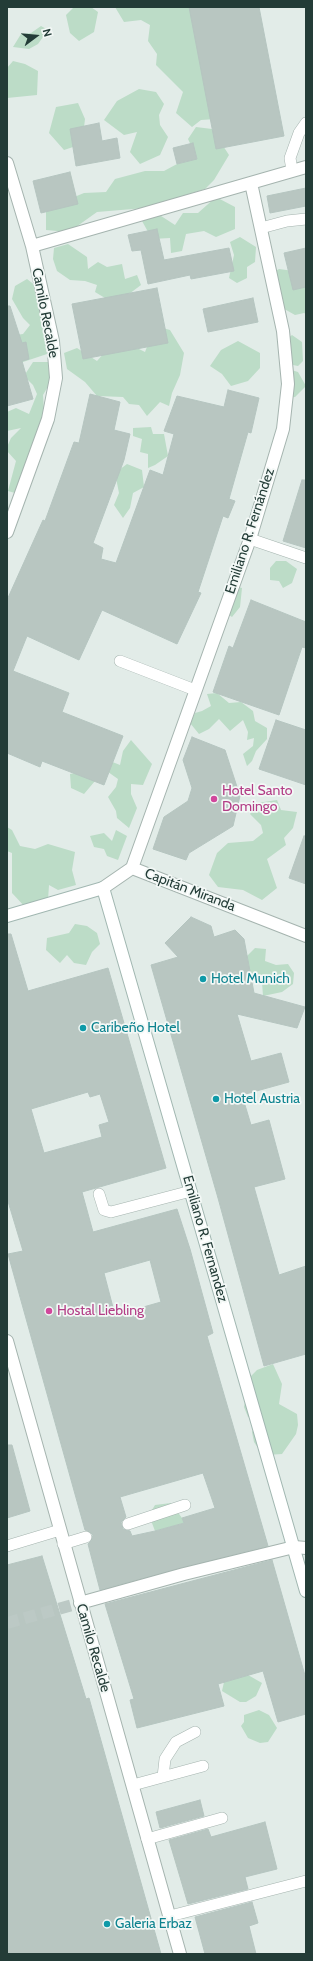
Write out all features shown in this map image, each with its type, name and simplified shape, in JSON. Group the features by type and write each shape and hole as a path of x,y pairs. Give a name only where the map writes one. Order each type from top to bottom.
{"street":[{"name":"Camilo Recalde","path":"7,163 32,246 53,341 56,378 48,419 7,532"},
{"path":"32,246 306,167"},
{"name":"Emiliano R. Fernández","path":"132,868 250,539 283,428 288,384 284,331 250,183"},
{"name":"Capitán Miranda","path":"7,916 103,888 132,868 306,936"},
{"name":"Emiliano R. Fernandez","path":"103,888 191,1191 300,1547 306,1591"},
{"name":"Camilo Recalde","path":"7,1341 63,1544 180,1954"},
{"path":"80,1603 184,1574 300,1547"}],"lane":[{"path":"292,170 290,158 299,133 306,123"},
{"path":"261,228 287,221 306,219"},
{"path":"250,539 306,558"},
{"path":"120,661 195,690"},
{"path":"99,1194 104,1210 110,1212 191,1191"},
{"path":"128,1524 185,1504"},
{"path":"7,1546 60,1530"},
{"path":"63,1544 86,1537"},
{"path":"163,1777 165,1759 176,1742 195,1732"},
{"path":"133,1785 203,1766"},
{"path":"147,1839 222,1818"},
{"path":"170,1916 306,1881"}],"green space":[{"path":"74,7 91,7 98,12 94,32 79,41 70,33 66,15"},
{"path":"115,7 200,7 216,119 201,120 192,127 176,113 183,92 156,65 157,54 148,41 150,25 141,20 124,22"},
{"path":"41,26 48,30 38,44 29,49 13,47 21,34 31,33"},
{"path":"13,61 25,64 38,71 37,95 7,98 7,68"},
{"path":"139,89 156,92 164,104 159,115 160,125 168,137 160,155 140,164 130,152 137,132 124,135 104,120 117,101"},
{"path":"78,103 85,119 82,144 64,150 49,133 56,107"},
{"path":"196,127 212,129 229,155 214,180 205,189 145,208 97,212 69,232 46,230 46,205 67,200 84,193 106,192 115,179 145,171 164,171 177,164 197,158 188,139"},
{"path":"216,197 235,207 235,229 216,237 204,231 186,234 182,251 171,253 170,238 152,239 142,221 158,214 175,225 183,213 198,213"},
{"path":"240,237 256,247 255,262 247,267 247,278 237,283 229,278 234,255 230,242"},
{"path":"68,244 87,257 88,269 98,262 107,267 122,264 125,279 137,275 141,285 121,300 105,298 95,292 97,285 85,281 70,280 57,271 53,259 54,248"},
{"path":"279,269 301,272 306,276 306,314 295,315 279,306 272,273"},
{"path":"27,279 36,286 40,311 45,326 47,354 17,364 9,336 23,334 30,325 23,318 12,299 15,286"},
{"path":"155,326 170,330 184,353 180,375 172,393 169,406 160,402 147,416 139,405 129,404 123,397 97,396 85,382 67,369 64,353 77,348 97,361 105,352 131,345 145,352"},
{"path":"292,335 302,342 303,361 298,366 288,364 287,339"},
{"path":"238,341 260,353 260,368 248,381 231,386 222,374 210,366 221,350"},
{"path":"33,362 48,362 50,383 43,395 44,410 40,429 15,493 8,491 16,461 7,451 7,447 11,438 21,428 7,431 7,412 16,408 29,414 37,394 33,385 24,376"},
{"path":"285,368 298,372 306,386 295,397 286,398"},
{"path":"151,427 153,434 164,434 168,456 148,468 148,454 140,452 142,439 133,436 133,428"},
{"path":"127,464 142,470 144,487 133,493 130,508 123,518 114,505 119,493 115,473"},
{"path":"276,561 286,561 297,569 292,583 283,588 279,581 270,580 270,568"},
{"path":"232,585 242,588 240,607 232,617 226,613"},
{"path":"217,693 229,703 241,702 253,711 255,721 267,728 267,739 256,751 252,761 247,766 243,754 253,746 254,738 247,740 248,732 243,720 230,731 219,719 209,729 199,734 190,723 195,713 211,706 207,694"},
{"path":"131,740 152,764 143,785 131,784 131,794 137,808 129,828 117,818 116,811 108,797 116,787 118,779 101,767 105,759 120,765 123,751"},
{"path":"84,771 95,781 84,794 71,788 70,774"},
{"path":"277,800 281,810 297,812 293,828 284,838 286,845 267,859 277,888 262,900 243,890 218,887 209,875 217,853 228,843 253,841 263,833 261,825 250,814 257,803"},
{"path":"7,827 12,830 20,846 35,849 48,844 75,852 72,870 76,885 58,890 49,885 48,900 26,908 12,893 12,853 7,851"},
{"path":"116,830 127,836 118,860 107,856 104,849 94,847 90,836 104,833 112,841"},
{"path":"75,924 87,926 97,933 100,944 92,952 86,965 74,963 67,955 60,963 46,950 47,938 69,933"},
{"path":"255,948 266,949 265,961 276,965 288,964 294,973 293,984 282,992 263,996 262,982 251,980 247,956"},
{"path":"273,1364 282,1384 279,1404 297,1414 298,1425 296,1434 282,1454 267,1455 260,1451 254,1442 252,1432 258,1421 248,1417 244,1407 250,1377 257,1370"},
{"path":"171,1503 184,1523 155,1531 149,1515 155,1505"},
{"path":"248,1675 262,1683 256,1696 246,1702 240,1702 222,1691 224,1682"},
{"path":"259,1710 269,1715 277,1728 268,1742 260,1743 248,1738 241,1726 244,1722 244,1715"}],"building":[{"path":"189,7 259,7 284,136 216,149"},
{"path":"99,123 102,141 117,138 120,158 76,166 70,129"},
{"path":"193,143 197,159 177,164 173,148"},
{"path":"70,172 78,204 41,213 33,181"},
{"path":"306,188 306,206 270,213 267,196"},
{"path":"157,229 164,260 229,248 234,271 191,279 190,275 148,284 141,250 132,251 128,235"},
{"path":"306,248 306,287 293,290 284,253"},
{"path":"157,288 168,343 83,359 72,304"},
{"path":"253,298 258,322 208,332 203,309"},
{"path":"7,306 10,306 22,343 26,342 29,359 22,361 33,399 7,406"},
{"path":"228,390 259,398 251,433 248,432 229,499 235,501 228,518 223,516 198,592 201,593 177,644 102,610 79,660 27,636 13,671 69,693 62,712 123,736 104,785 42,761 40,767 7,753 7,600 43,520 45,521 74,442 79,443 90,394 120,402 114,430 130,434 124,460 93,543 103,548 101,559 116,563 150,470 163,475 174,434 164,431 177,396 224,407"},
{"path":"302,480 306,480 306,548 283,541"},
{"path":"251,600 306,622 306,648 302,647 279,715 213,692 229,646 233,648"},
{"path":"276,720 306,730 306,785 259,769"},
{"name":"Hotel Santo Domingo","path":"192,737 225,750 240,796 233,826 189,853 186,860 153,849 164,817 188,801 192,788 183,760"},
{"path":"304,836 306,836 306,884 289,878"},
{"path":"191,917 211,926 214,937 235,930 244,939 254,993 305,1007 297,1028 237,1014 251,1061 281,1053 289,1082 242,1095 251,1125 269,1120 285,1179 254,1187 279,1275 306,1266 306,1354 264,1366 218,1198 151,965 178,957 165,943"},
{"path":"7,934 11,934 28,991 108,968 166,1168 82,1192 93,1232 177,1209 190,1249 213,1333 207,1336 268,1546 100,1590 88,1544 93,1535 85,1530 8,1254 23,1251 7,1198","holes":["88,1092 90,1097 100,1094 109,1122 99,1125 102,1137 44,1153 31,1109","150,1260 161,1302 115,1315 104,1273","203,1473 215,1508 182,1518 184,1523 132,1536 130,1531 123,1529 121,1522 126,1517 120,1497"]},
{"path":"7,1445 12,1445 30,1511 7,1518"},
{"path":"42,1556 86,1699 89,1698 161,1954 7,1954 7,1565"},
{"path":"272,1560 306,1679 306,1714 278,1722 263,1671 218,1684 224,1706 137,1728 130,1700 134,1699 105,1604"},
{"path":"200,1800 204,1816 160,1828 156,1812"},
{"path":"265,1822 277,1869 245,1877 248,1889 188,1904 169,1840 208,1829 211,1837"},
{"path":"252,1902 258,1923 249,1926 256,1954 205,1954 195,1917"}],"tunnel":[{"path":"7,1623 80,1603"}],"place":[{"name":"Hotel Santo Domingo","path":"214,799"},
{"name":"Hotel Munich","path":"203,979"},
{"name":"Caribeño Hotel","path":"83,1028"},
{"name":"Hotel Austria","path":"216,1099"},
{"name":"Hostal Liebling","path":"49,1311"},
{"name":"Galeria Erbaz","path":"107,1924"}]}
